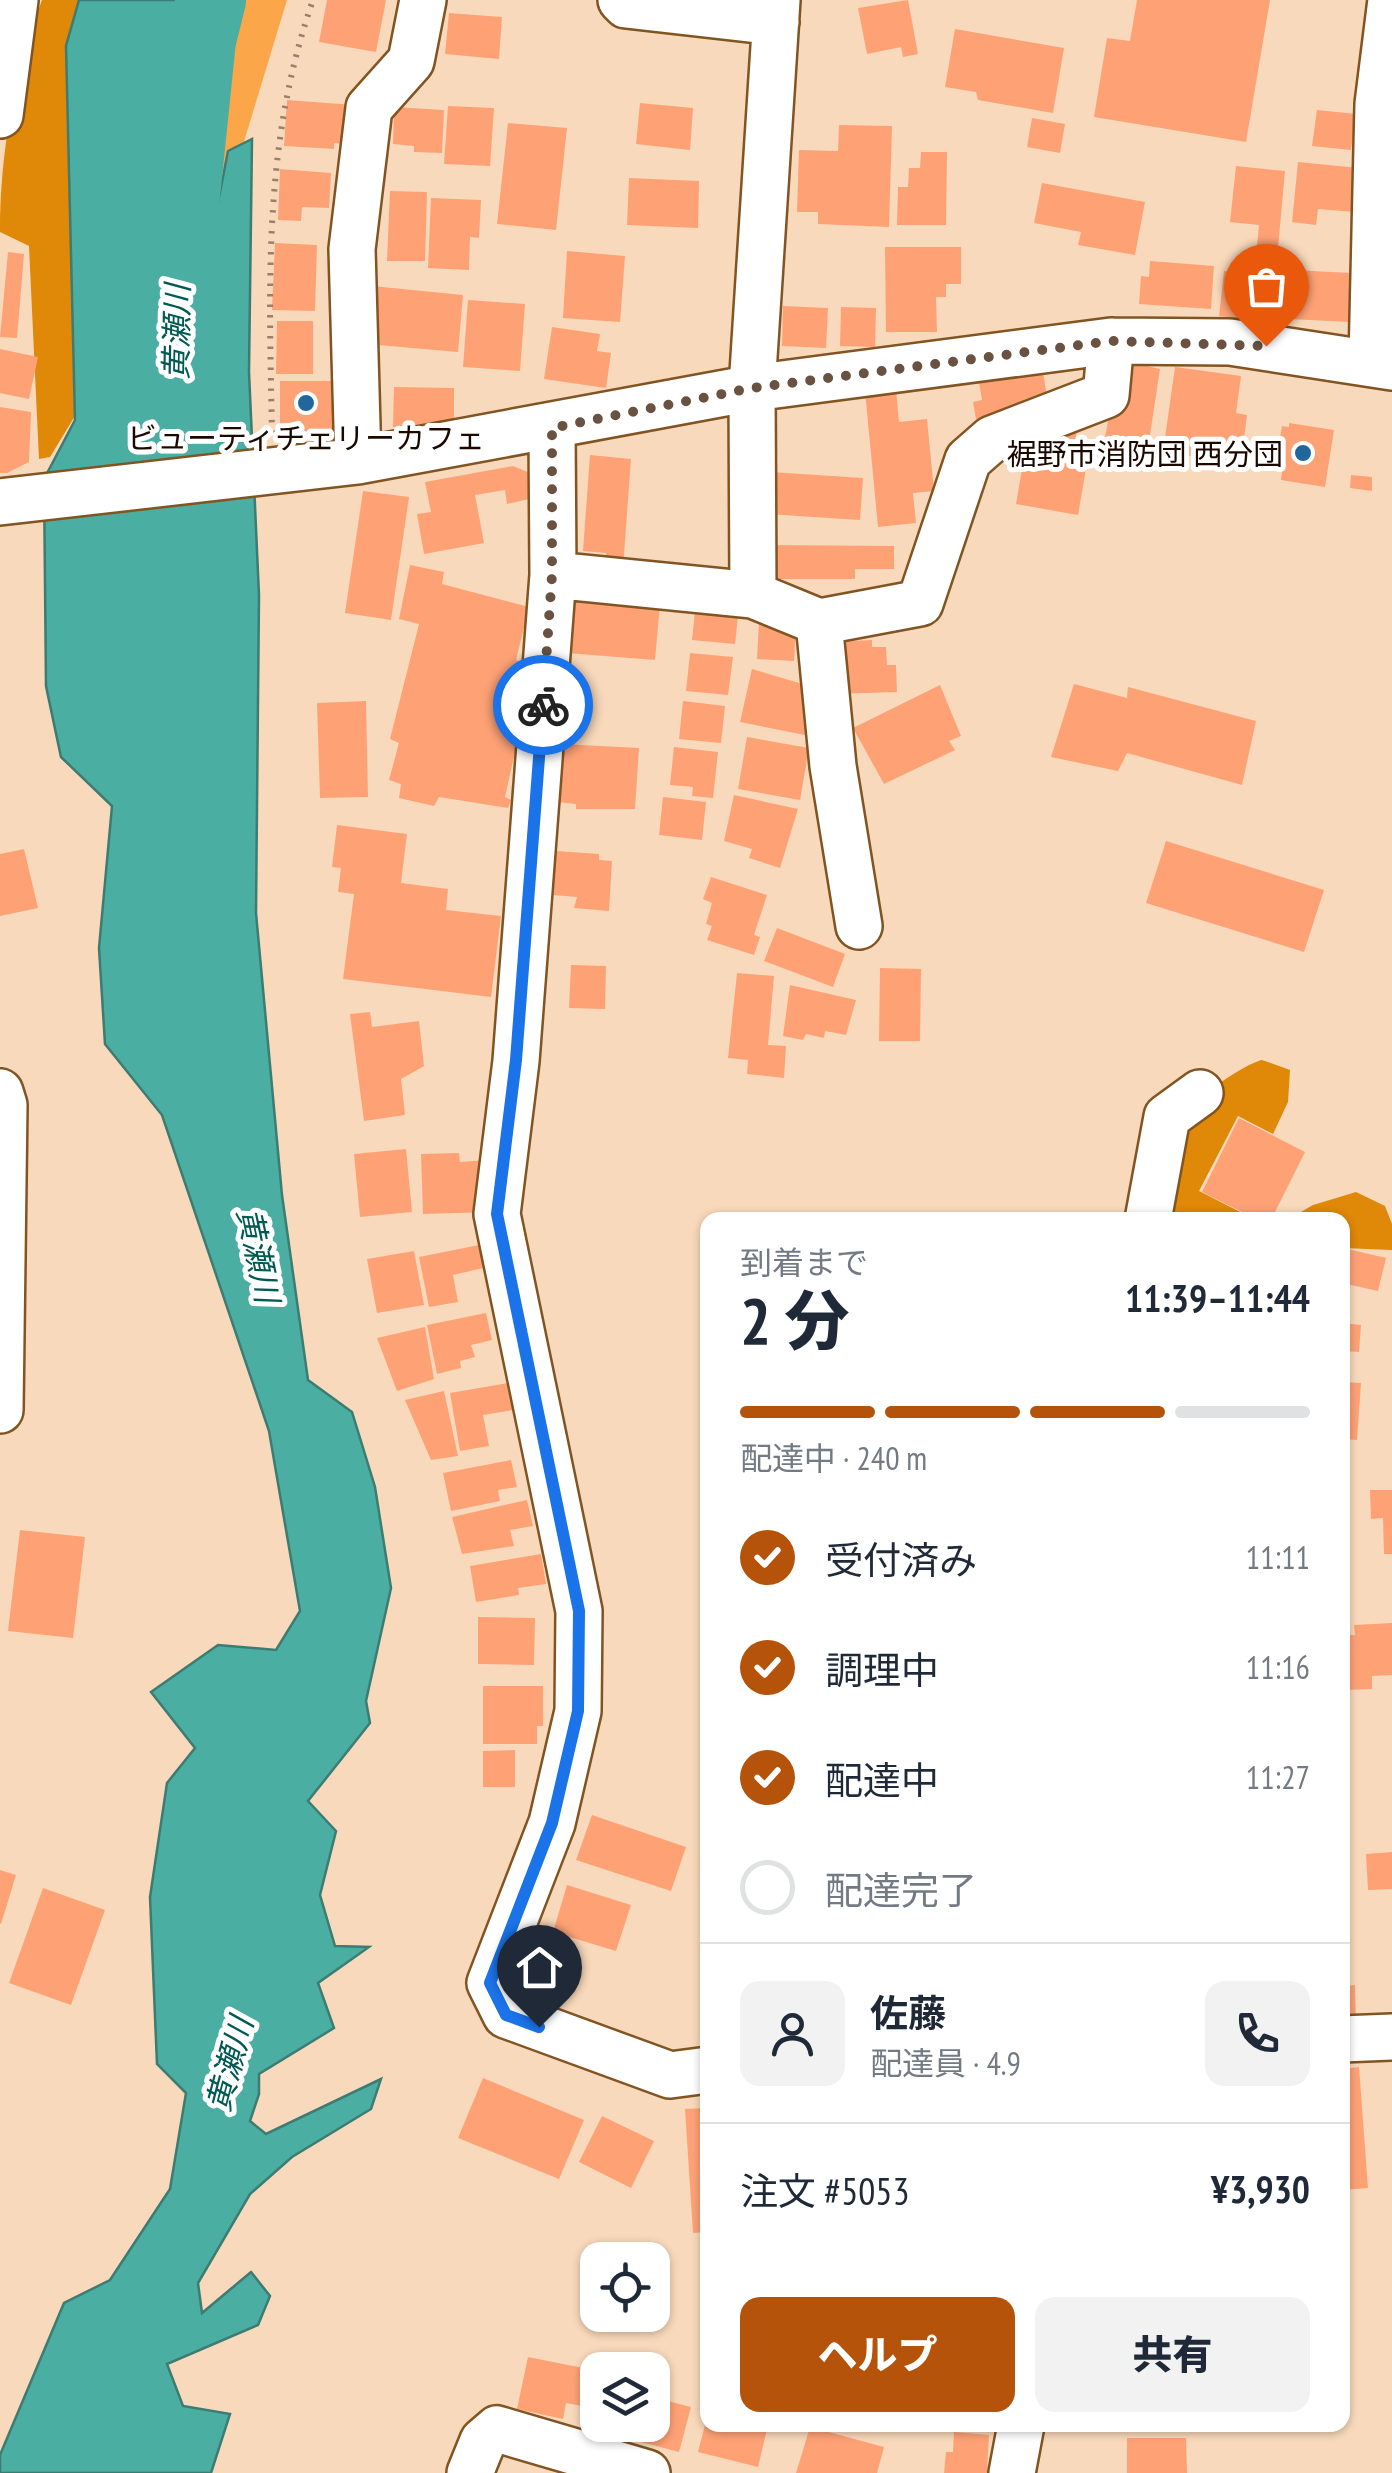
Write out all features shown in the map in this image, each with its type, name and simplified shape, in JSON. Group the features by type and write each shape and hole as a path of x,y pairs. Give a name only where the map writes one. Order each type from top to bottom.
{"street":[{"path":"2,87 16,0"},
{"path":"358,461 352,249 369,108 411,61 423,0"},
{"path":"621,0 626,5 776,11 752,388 753,596"},
{"path":"5,502 276,460 358,461 752,388 1111,341 1230,342 1382,364 1378,104 1391,0"},
{"path":"552,575 753,596 818,622 920,603 968,460 992,439 1106,395 1111,341"},
{"path":"552,428 552,575 516,1060 497,1214 579,1611 578,1711 552,1823 490,1983 506,2015 670,2074 700,2071"},
{"path":"818,622 833,766 858,926"},
{"path":"0,1092 4,1105 0,1410"},
{"path":"1149,1212 1167,1117 1200,1093"},
{"path":"1350,2040 1392,2037"},
{"path":"470,2473 483,2441 497,2428 647,2473"},
{"path":"1012,2473 1019,2432"}],"path":[{"path":"276,460 268,230 279,121 312,0"}],"shaded area":[{"path":"42,0 81,0 71,211 75,416 50,457 39,459 29,246 0,232 10,114"},
{"path":"199,0 287,0 208,260 191,232 199,115 218,44"},
{"path":"1262,1060 1290,1070 1288,1102 1273,1134 1238,1116 1199,1191 1240,1212 1157,1212 1164,1154 1174,1124 1210,1090"},
{"path":"1356,1192 1385,1206 1392,1224 1392,1250 1350,1248 1350,1212 1301,1212"}],"water":[{"path":"79,0 194,0 214,37 188,71 174,238 207,259 228,151 252,139 249,372 259,595 256,913 282,1195 308,1380 352,1412 375,1487 391,1588 366,1701 370,1723 308,1801 336,1831 320,1895 335,1946 369,1947 318,1983 334,2028 259,2074 259,2094 250,2121 266,2134 381,2079 371,2109 292,2157 250,2194 198,2283 202,2313 251,2272 270,2296 258,2325 167,2364 183,2406 230,2414 211,2473 0,2473 0,2455 64,2303 110,2280 170,2189 186,2093 157,2064 150,1897 167,1783 195,1748 151,1692 218,1645 276,1650 300,1611 269,1431 162,1115 105,1044 99,948 112,806 61,757 46,686 44,479 75,420 66,46"}],"building":[{"path":"327,0 386,0 376,52 319,42"},
{"path":"908,0 918,54 903,57 901,47 867,54 858,8"},
{"path":"1137,0 1270,0 1246,142 1094,117 1107,38 1130,41"},
{"path":"449,13 502,17 499,59 445,54"},
{"path":"955,29 1064,48 1053,113 978,100 976,92 945,87"},
{"path":"287,100 354,105 351,144 334,143 334,149 284,146"},
{"path":"640,103 693,108 690,150 636,144"},
{"path":"448,106 494,108 490,166 444,164"},
{"path":"394,107 444,110 442,153 414,152 414,146 393,144"},
{"path":"1317,110 1356,114 1351,150 1312,146"},
{"path":"1032,118 1065,124 1060,153 1027,147"},
{"path":"508,123 567,128 556,230 497,224"},
{"path":"839,125 892,126 889,227 818,224 818,212 797,212 799,150 838,151"},
{"path":"921,152 947,152 946,225 897,225 898,187 908,187 909,168 920,168"},
{"path":"1298,162 1359,168 1355,212 1318,209 1316,225 1292,222"},
{"path":"1236,166 1285,171 1278,248 1257,246 1259,225 1230,222"},
{"path":"280,169 331,173 329,208 302,207 301,221 278,220"},
{"path":"629,178 699,181 698,228 627,225"},
{"path":"1042,183 1145,202 1135,255 1078,245 1081,232 1034,223"},
{"path":"390,191 427,192 425,261 387,261"},
{"path":"431,198 481,200 479,238 470,237 469,270 428,268"},
{"path":"275,243 317,245 315,311 272,310"},
{"path":"885,247 961,247 961,284 946,284 946,297 936,297 937,332 886,332"},
{"path":"567,251 625,256 620,322 563,318"},
{"path":"8,252 24,254 17,338 0,337"},
{"path":"1150,261 1214,266 1211,309 1139,304 1141,276 1149,277"},
{"path":"1253,266 1282,270 1275,323 1219,316 1224,271 1252,274"},
{"path":"1292,270 1352,273 1350,322 1289,319"},
{"path":"372,286 463,295 458,352 367,344"},
{"path":"468,300 525,304 520,371 463,367"},
{"path":"783,306 828,308 826,348 782,346"},
{"path":"841,307 876,308 875,347 840,346"},
{"path":"277,321 313,321 313,374 276,374"},
{"path":"552,327 600,334 597,351 611,353 606,388 544,379"},
{"path":"0,349 38,357 29,399 0,393"},
{"path":"1120,360 1160,369 1148,448 1105,437"},
{"path":"1042,367 1047,396 1023,400 1025,410 976,419 973,402 982,400 978,377"},
{"path":"1175,367 1241,376 1236,413 1247,415 1241,463 1163,452"},
{"path":"280,381 340,381 340,432 280,432"},
{"path":"394,387 454,388 454,428 393,427"},
{"path":"896,389 899,422 927,419 934,491 913,493 916,523 878,527 865,391"},
{"path":"0,407 31,412 29,462 7,473 0,473"},
{"path":"1289,423 1334,430 1325,487 1281,480 1283,463 1276,462 1282,426 1289,427"},
{"path":"1045,425 1077,431 1071,460 1087,463 1078,515 1016,504 1025,452 1015,450"},
{"path":"590,455 631,459 623,568 605,567 606,553 583,551"},
{"path":"513,466 530,473 534,498 507,504 505,490 475,495 484,543 424,554 417,514 431,512 425,482"},
{"path":"771,472 863,478 860,520 768,514"},
{"path":"1351,475 1372,477 1372,491 1350,488"},
{"path":"363,491 409,497 391,620 345,613"},
{"path":"769,545 894,546 894,569 855,569 855,579 769,579"},
{"path":"410,565 444,572 442,584 529,607 516,660 529,666 509,742 517,743 505,797 511,800 508,808 439,797 434,806 399,798 401,784 389,780 399,743 390,739 419,624 399,619"},
{"path":"572,597 660,604 655,660 567,653"},
{"path":"696,602 739,607 735,644 692,640"},
{"path":"759,622 796,624 794,661 757,659"},
{"path":"872,640 872,647 886,647 887,665 896,665 897,692 834,694 832,642"},
{"path":"690,653 733,657 728,695 686,691"},
{"path":"752,669 806,685 803,698 817,701 810,736 740,722"},
{"path":"1074,684 1127,698 1128,687 1256,721 1242,785 1127,753 1118,771 1051,757"},
{"path":"940,685 961,736 949,741 955,750 884,784 853,728"},
{"path":"366,701 368,797 320,798 317,703"},
{"path":"683,701 725,706 721,743 679,739"},
{"path":"747,737 809,748 800,800 738,789"},
{"path":"561,744 639,748 635,809 576,809 576,804 557,802"},
{"path":"674,747 718,752 713,798 692,796 693,787 670,785"},
{"path":"734,795 798,809 780,868 749,858 752,849 724,841"},
{"path":"663,797 706,802 702,840 659,835"},
{"path":"337,825 407,834 401,883 448,889 446,910 501,916 491,997 343,979 354,894 338,892 341,868 332,867"},
{"path":"1166,841 1324,890 1304,952 1146,903"},
{"path":"24,849 38,908 0,916 0,854"},
{"path":"556,851 599,854 599,860 612,861 609,911 574,908 577,897 553,895"},
{"path":"711,877 767,895 754,935 760,937 754,955 707,940 712,926 706,924 712,903 703,899"},
{"path":"777,928 845,954 833,987 764,961"},
{"path":"571,965 606,966 605,1009 569,1008"},
{"path":"880,968 921,969 920,1041 879,1041"},
{"path":"737,973 774,976 768,1045 786,1046 784,1078 747,1074 748,1060 728,1058"},
{"path":"790,985 856,1000 846,1035 825,1031 824,1038 806,1034 803,1040 783,1036"},
{"path":"370,1012 372,1027 419,1021 424,1066 401,1079 405,1115 364,1121 350,1014"},
{"path":"1239,1118 1305,1152 1275,1212 1242,1212 1202,1192"},
{"path":"406,1149 412,1212 360,1217 354,1154"},
{"path":"459,1153 460,1162 488,1160 490,1212 423,1214 421,1154"},
{"path":"479,1245 483,1268 453,1275 458,1302 429,1307 419,1257"},
{"path":"1350,1249 1386,1258 1378,1291 1350,1285"},
{"path":"414,1251 424,1305 377,1313 367,1259"},
{"path":"486,1313 492,1340 471,1345 475,1357 460,1361 461,1368 437,1374 427,1325"},
{"path":"1350,1324 1361,1325 1359,1352 1350,1351"},
{"path":"425,1327 434,1379 397,1391 377,1338"},
{"path":"1350,1382 1361,1383 1357,1440 1350,1440"},
{"path":"508,1383 513,1410 483,1415 489,1446 460,1451 450,1393"},
{"path":"444,1391 458,1456 431,1460 405,1400"},
{"path":"511,1460 517,1487 498,1490 500,1501 451,1511 443,1473"},
{"path":"1370,1490 1392,1490 1392,1554 1384,1554 1383,1518 1371,1519"},
{"path":"527,1500 533,1526 510,1530 514,1546 462,1554 452,1517"},
{"path":"20,1530 85,1537 73,1638 8,1631"},
{"path":"541,1554 546,1584 518,1588 519,1595 476,1602 470,1566"},
{"path":"478,1617 535,1618 534,1665 478,1664"},
{"path":"1392,1623 1392,1675 1372,1676 1372,1689 1350,1690 1350,1635 1355,1635 1354,1625"},
{"path":"483,1686 543,1686 543,1726 537,1726 537,1744 483,1744"},
{"path":"515,1750 515,1787 483,1787 483,1751"},
{"path":"592,1815 686,1847 671,1891 576,1860"},
{"path":"1392,1852 1392,1889 1368,1890 1366,1854"},
{"path":"0,1870 16,1875 1,1924 0,1923"},
{"path":"567,1885 631,1905 616,1951 553,1932"},
{"path":"43,1888 105,1910 71,2005 9,1983"},
{"path":"1350,1985 1355,1985 1356,2021 1350,2021"},
{"path":"1359,2067 1368,2188 1350,2189 1350,2068"},
{"path":"483,2078 584,2120 559,2179 458,2138"},
{"path":"700,2108 700,2233 693,2233 685,2109"},
{"path":"602,2116 654,2141 631,2188 579,2162"},
{"path":"528,2357 580,2367 580,2406 566,2403 563,2419 517,2409"},
{"path":"670,2402 691,2407 679,2452 641,2442 670,2442"},
{"path":"703,2432 766,2432 758,2467 698,2452"},
{"path":"808,2432 828,2432 884,2447 877,2473 796,2473"},
{"path":"954,2432 989,2435 987,2473 944,2473 946,2452 953,2452"},
{"path":"1127,2438 1186,2438 1187,2473 1127,2473"}],"waterway":[{"name":"黄瀬川","path":"175,335 175,293 201,40 211,0"}],"way so far":[{"path":"543,705 552,575 552,428 752,388 1111,341 1266,346"}],"place":[{"name":"ビューティチェリーカフェ","path":"306,403"},
{"name":"裾野市消防団 西分団","path":"1303,453"}],"route":[{"path":"539,2027 506,2015 490,1983 552,1823 578,1711 579,1611 497,1214 516,1060 543,705"}]}
